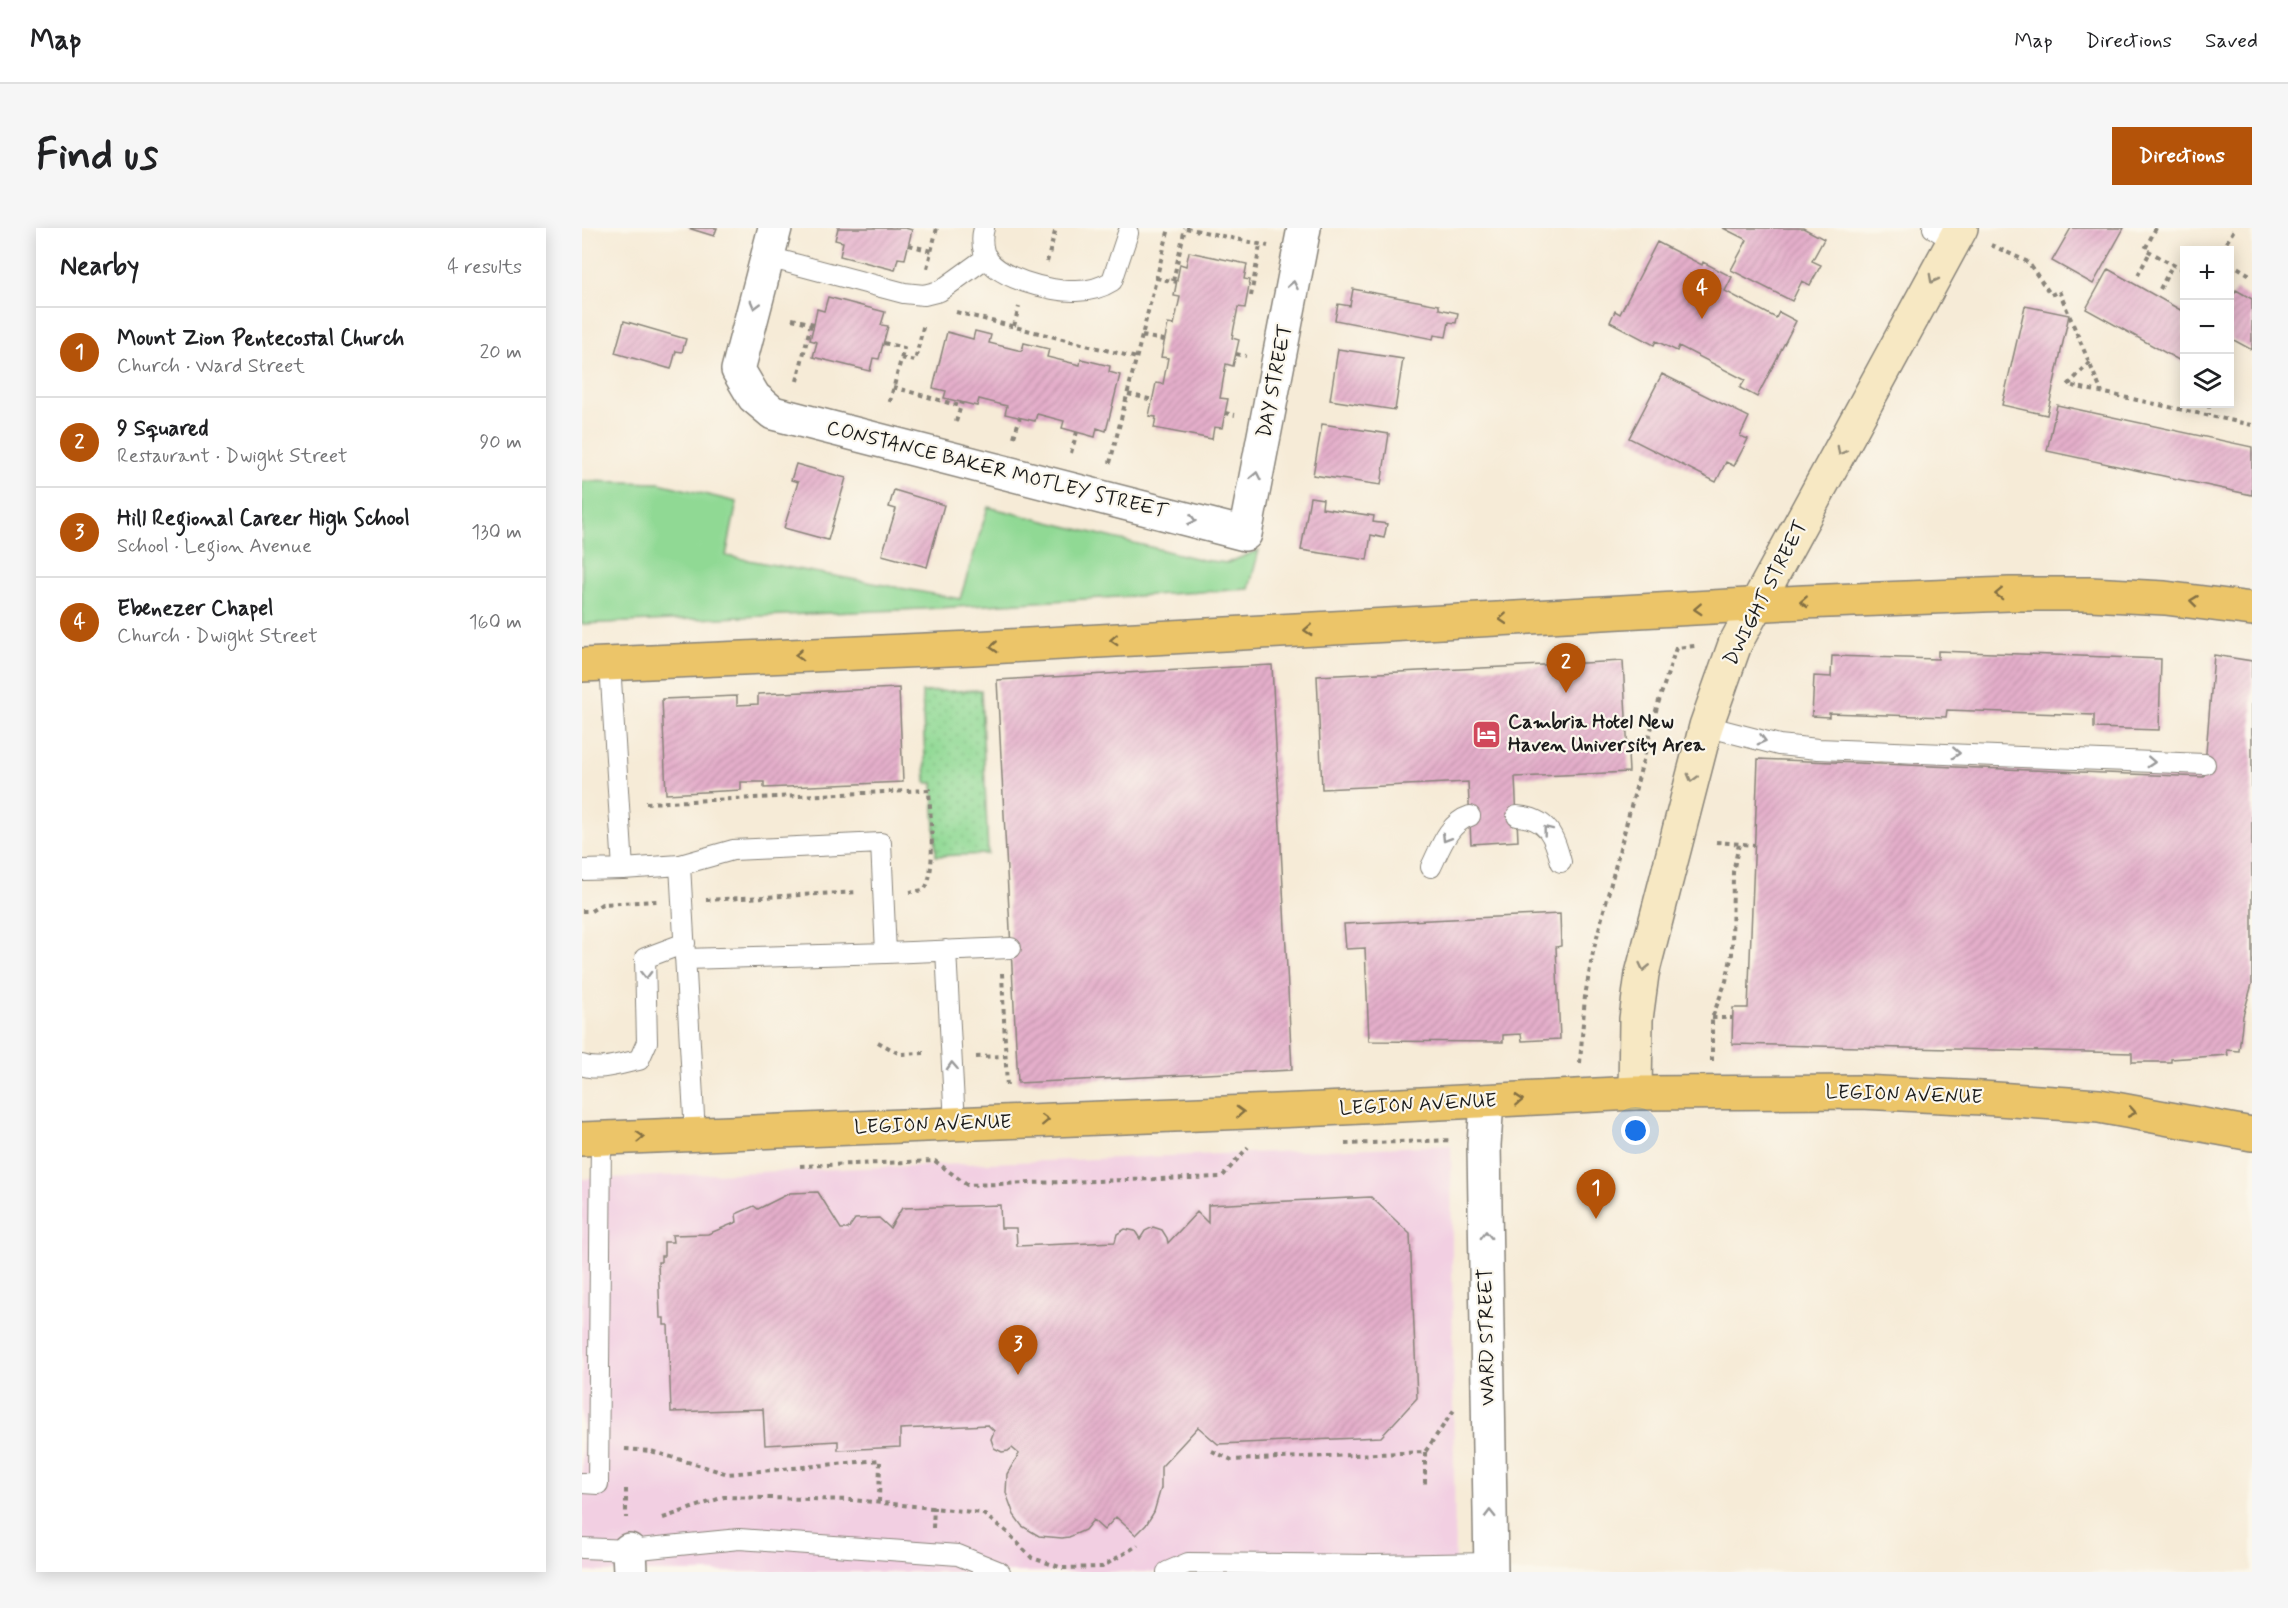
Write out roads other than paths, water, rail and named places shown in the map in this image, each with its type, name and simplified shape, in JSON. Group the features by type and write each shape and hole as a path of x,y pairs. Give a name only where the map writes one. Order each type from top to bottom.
{"highway":[{"path":"596,664 972,648 2009,594 2090,594 2165,598 2252,609"},
{"name":"LEGION AVENUE","path":"592,1139 1635,1093 1861,1092 2099,1106 2252,1134"}],"main road":[{"name":"DWIGHT STREET","path":"1635,1093 1638,998 1661,895 1706,726 1735,644 1950,232"}],"street":[{"name":"DAY STREET","path":"1245,534 1305,228"},
{"name":"CONSTANCE BAKER MOTLEY STREET","path":"772,243 738,370 754,397 773,412 1245,534"},
{"name":"WARD STREET","path":"1486,1101 1484,1145 1491,1567"}],"lane":[{"path":"984,228 984,251 996,267 1013,278 1041,286 1076,291 1101,287 1112,281 1128,233"},
{"path":"772,243 904,293 924,295 940,291 987,257"},
{"path":"596,664 622,869"},
{"path":"1706,726 1779,745 1818,749 2205,764"},
{"path":"1431,867 1451,830 1462,818 1470,816"},
{"path":"1517,816 1534,818 1543,824 1551,834 1561,862"},
{"path":"582,870 680,865 733,850 881,843 886,953"},
{"path":"680,865 694,1134"},
{"path":"582,1065 588,1068 639,1060 646,1042 645,958 685,951 886,953 1006,948"},
{"path":"946,950 956,1124"},
{"path":"582,1483 598,1484 591,1244 592,1139"},
{"path":"582,1548 629,1561 739,1539 958,1555 1000,1572"},
{"path":"1167,1572 1188,1563 1491,1567"}],"place":[{"name":"Ebenezer Chapel","path":"1702,319"},
{"name":"9 Squared","path":"1566,693"},
{"name":"Cambria Hotel New Haven University Area","path":"1487,734"},
{"name":"Mount Zion Pentecostal Church","path":"1596,1219"},
{"name":"Hill Regional Career High School","path":"1018,1375"}]}
